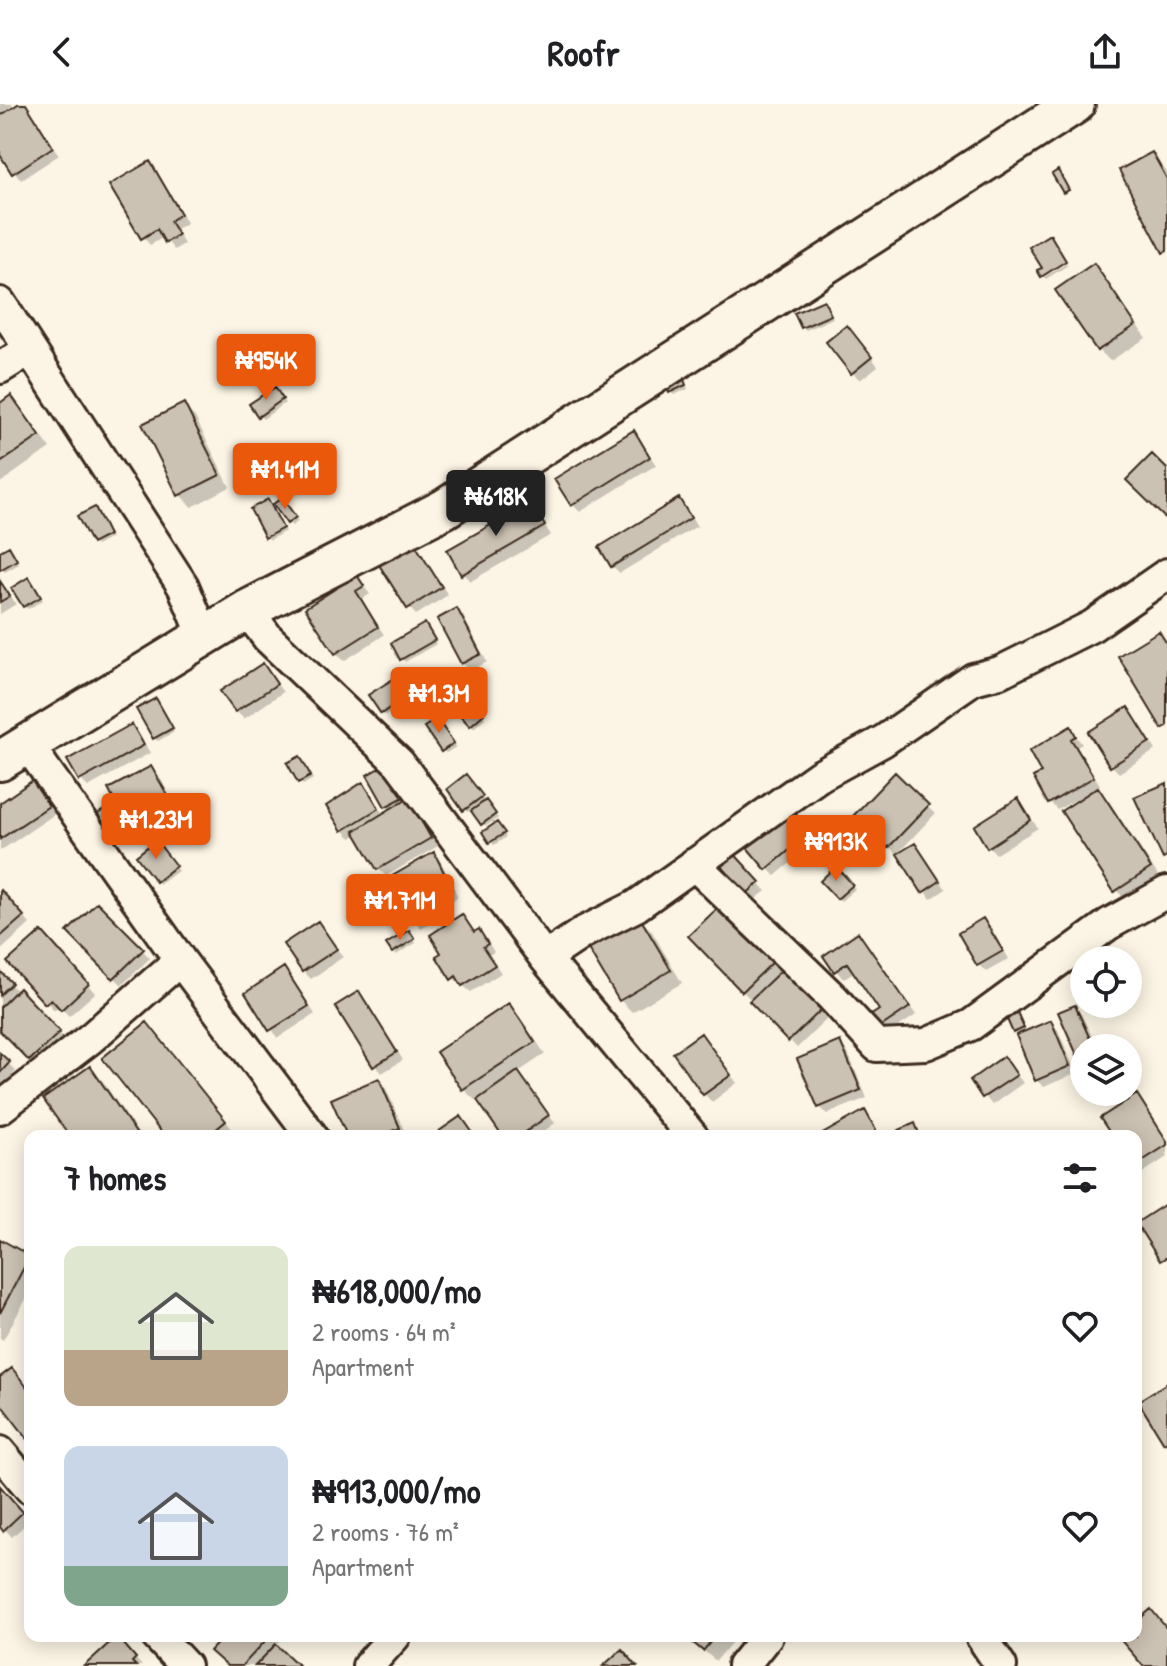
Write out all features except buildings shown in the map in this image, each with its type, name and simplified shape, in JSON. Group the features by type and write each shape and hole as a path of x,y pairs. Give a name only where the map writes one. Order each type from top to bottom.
{"main road":[{"path":"14,753 247,610 444,509 1075,104"}],"street":[{"path":"0,303 183,586 204,636"},
{"path":"0,368 29,350"},
{"path":"545,958 584,932 636,906 819,776 883,741 973,679 1000,672 1092,626 1165,579"},
{"path":"247,610 268,638 399,763 545,958 687,1130"},
{"path":"14,753 180,960 308,1130"},
{"path":"694,864 788,953 877,1046 926,1044 971,1025 1109,924 1167,892"},
{"path":"0,1108 91,1038 180,960"},
{"path":"0,1452 24,1481"},
{"path":"163,1642 185,1666"},
{"path":"368,1666 390,1642"},
{"path":"743,1666 762,1642"},
{"path":"985,1642 1001,1666"}]}
